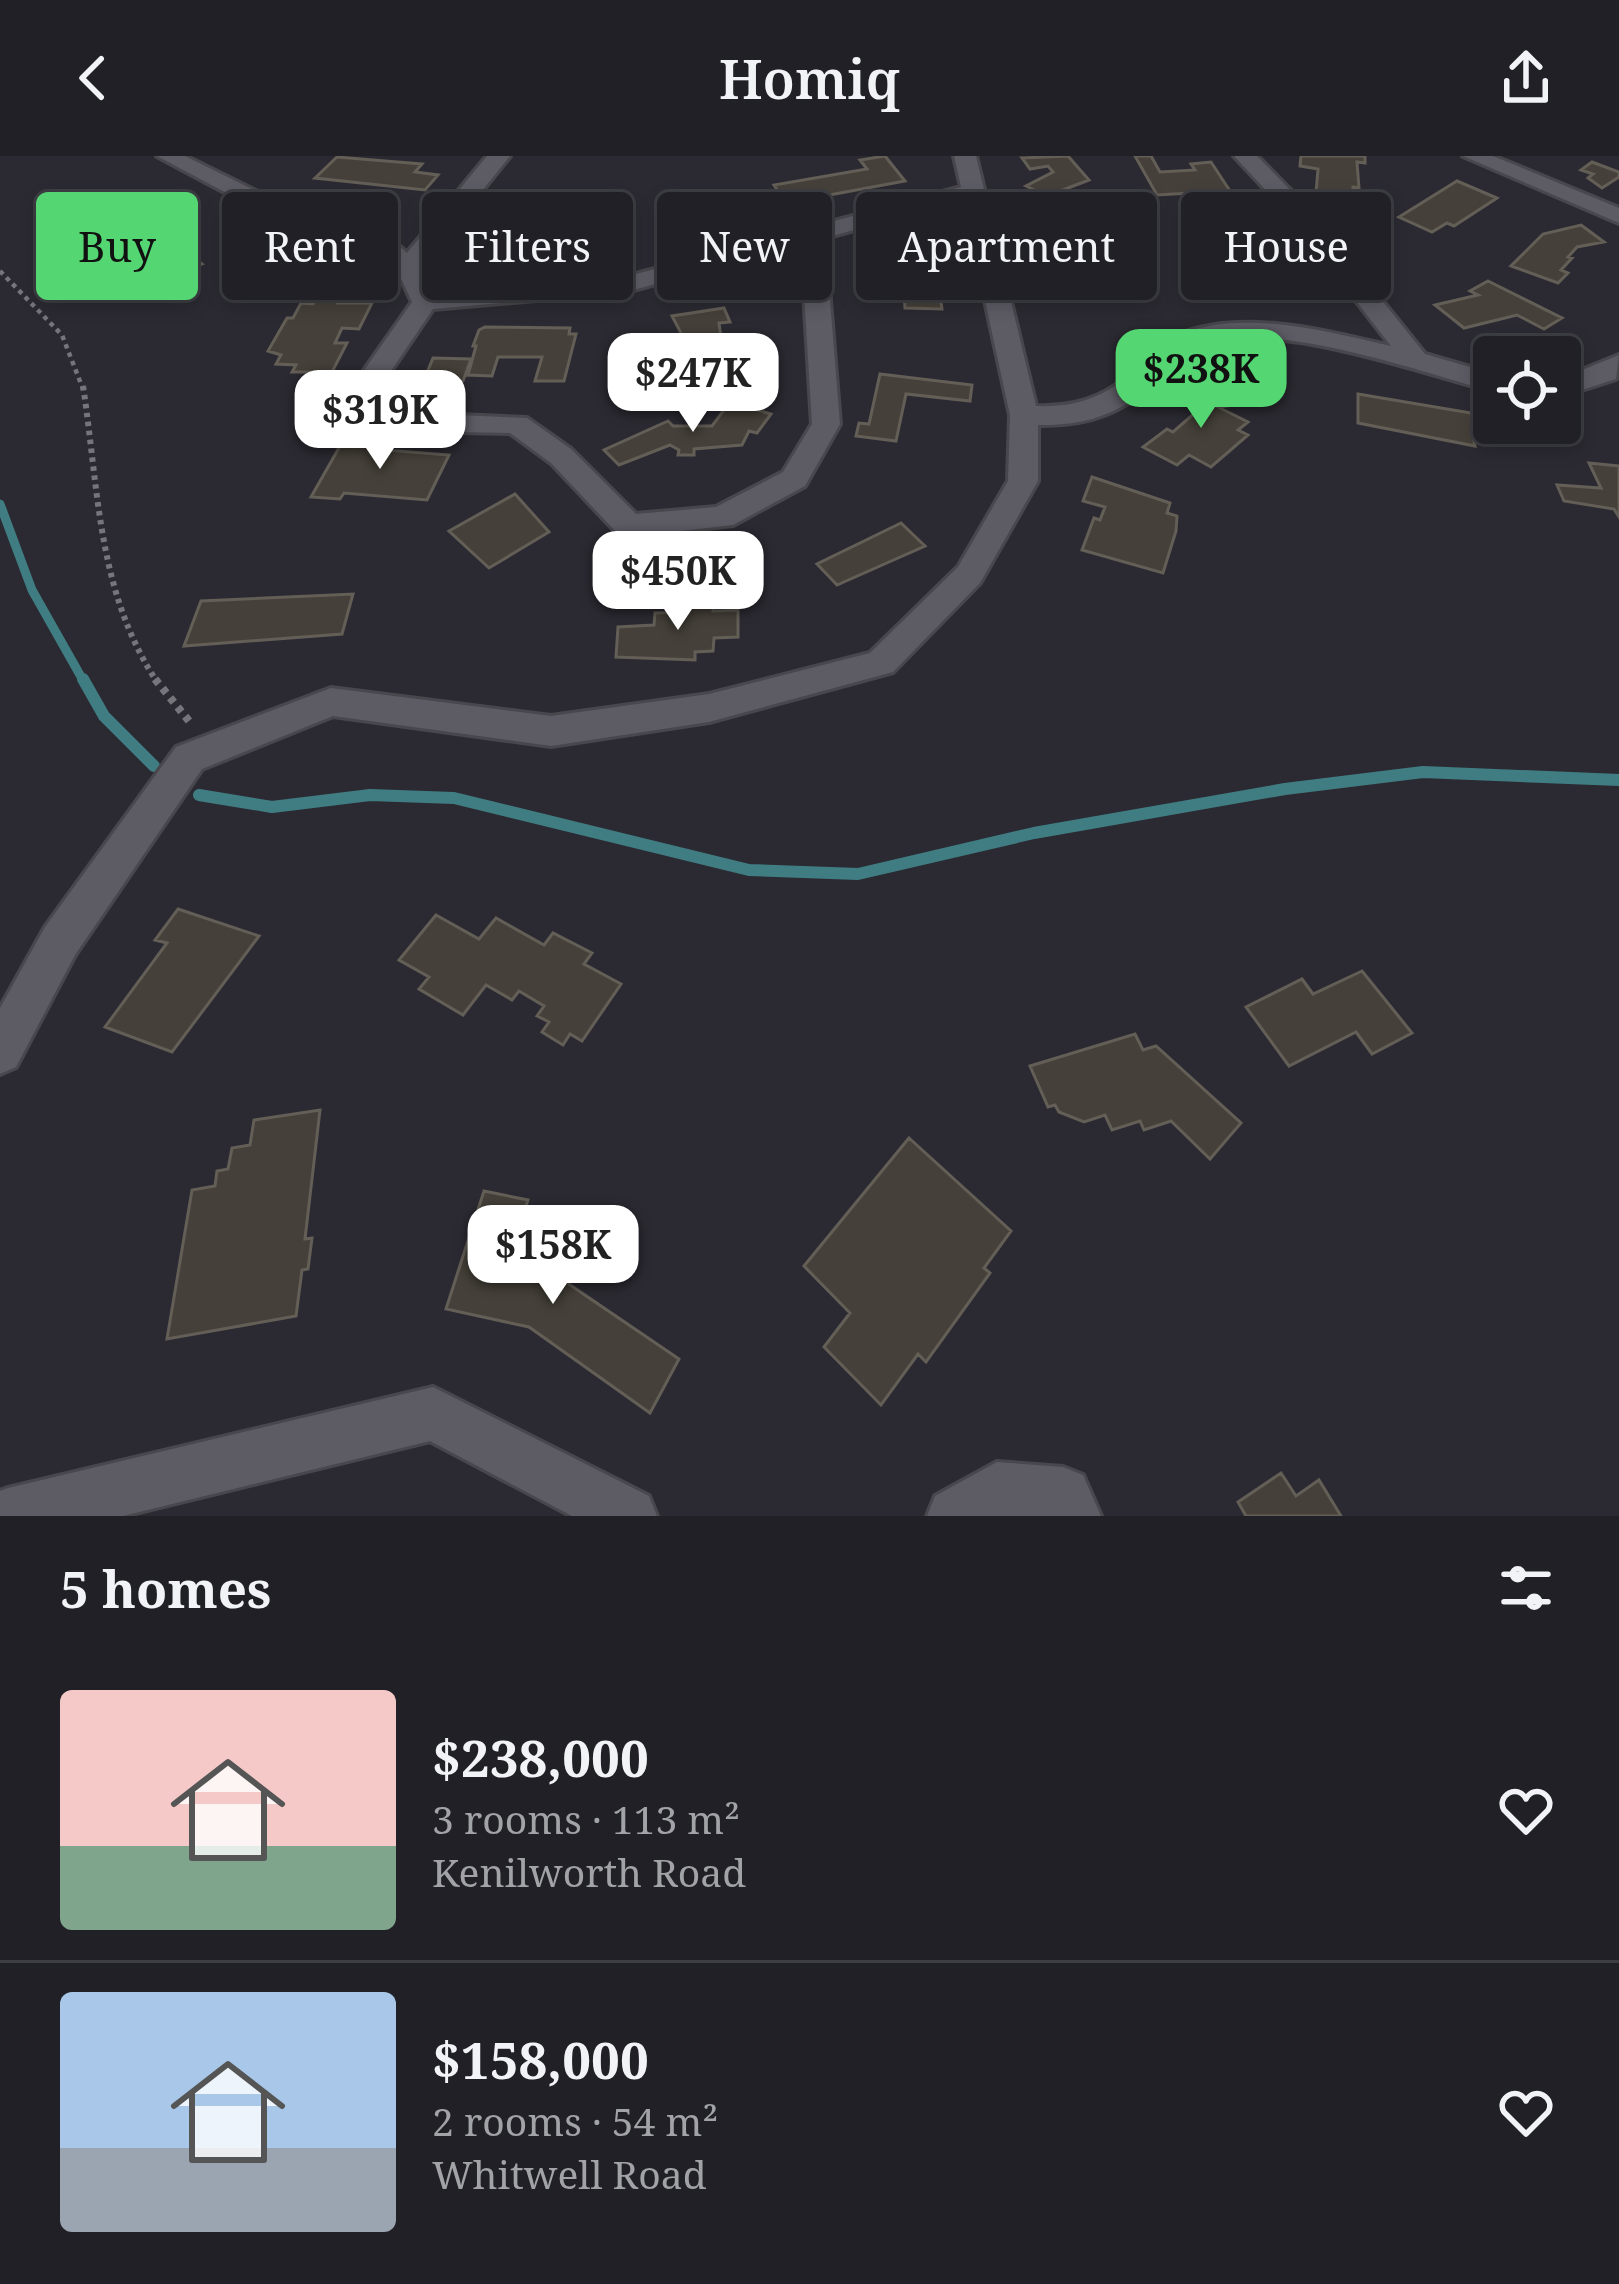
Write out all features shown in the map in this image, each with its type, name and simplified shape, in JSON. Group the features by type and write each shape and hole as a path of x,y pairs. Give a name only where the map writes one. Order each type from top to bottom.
{"street":[{"path":"168,156 270,207 359,221 408,267 425,302"},
{"path":"408,267 499,156"},
{"path":"1245,156 1300,212 1412,355"},
{"path":"1474,156 1619,216"},
{"path":"0,1052 60,941 189,758 331,702 550,731 710,708 881,663 969,575 1024,481 1024,415 970,173 832,224"},
{"path":"425,302 626,284 657,275"},
{"path":"425,302 360,396 406,422 517,424 561,457 629,526 722,517 794,479 826,424 817,300"},
{"path":"1024,415 1083,418 1119,404 1188,340 1240,332 1412,355 1473,376"},
{"path":"1581,381 1619,363"},
{"path":"8,1516 433,1414 629,1516"},
{"path":"956,1516 997,1490 1063,1495 1073,1516"}],"path":[{"path":"0,271 52,319 78,364 97,532 118,608 165,697 215,748"}],"building":[{"path":"885,156 905,181 832,194 779,192 774,185 867,169 860,160"},
{"path":"1068,156 1089,180 1058,192 1039,192 1026,186 1053,172 1048,166 1030,169 1022,158"},
{"path":"1135,156 1151,156 1160,172 1195,170 1191,164 1211,162 1231,192 1157,195"},
{"path":"1301,156 1365,156 1365,163 1357,162 1359,188 1353,187 1353,192 1316,192 1318,169 1300,166"},
{"path":"337,157 422,164 415,172 438,175 425,190 315,178"},
{"path":"1592,162 1619,172 1619,177 1602,188 1588,178 1593,174 1581,170"},
{"path":"1457,181 1497,198 1454,226 1447,223 1432,232 1399,217"},
{"path":"1581,225 1604,242 1577,247 1561,270 1568,273 1558,283 1511,266 1543,234"},
{"path":"1488,281 1562,318 1544,329 1517,315 1464,328 1435,305 1478,295 1470,291"},
{"path":"316,300 372,303 359,329 342,328 335,343 347,343 332,372 292,372 296,365 276,364 281,355 268,351 301,303"},
{"path":"904,300 941,300 942,309 905,308"},
{"path":"724,308 730,322 719,323 722,338 734,336 745,366 672,374 666,358 692,354 672,316"},
{"path":"485,327 570,328 569,334 576,334 564,381 535,381 542,357 498,357 492,376 468,375 473,346"},
{"path":"433,358 471,359 463,381 424,380"},
{"path":"880,374 972,385 970,401 906,394 896,441 856,436 859,423 869,424"},
{"path":"1215,386 1227,406 1218,407 1248,422 1238,430 1248,435 1211,467 1189,455 1177,465 1143,447 1167,429 1173,432 1196,412 1183,389"},
{"path":"1358,394 1471,413 1475,446 1358,423"},
{"path":"730,402 771,414 757,433 749,431 742,445 678,455 679,450 670,445 619,465 604,450 668,421 673,426 712,426"},
{"path":"344,439 389,443 385,450 449,455 427,500 344,493 340,499 311,497"},
{"path":"1589,463 1619,466 1619,517 1614,509 1564,501 1557,485 1601,488"},
{"path":"1092,477 1170,503 1167,513 1177,516 1176,531 1163,573 1082,550 1094,518 1100,520 1105,507 1083,501"},
{"path":"515,494 549,532 489,568 449,531"},
{"path":"901,523 925,546 837,585 817,564"},
{"path":"353,594 342,634 184,646 201,601"},
{"path":"713,601 713,611 738,610 738,637 714,638 713,651 695,652 695,660 616,657 618,627 654,625 655,613 688,612 688,602"},
{"path":"178,909 259,936 172,1052 105,1027 167,943 155,940"},
{"path":"436,915 479,939 496,918 544,945 553,933 592,953 584,964 621,984 582,1041 570,1034 563,1045 542,1032 549,1022 537,1016 544,1006 519,991 512,1000 486,985 463,1015 419,989 429,977 399,960"},
{"path":"1362,971 1412,1033 1372,1054 1356,1032 1289,1066 1246,1007 1302,979 1313,994"},
{"path":"1135,1034 1143,1050 1156,1046 1241,1123 1210,1159 1171,1121 1144,1130 1140,1121 1112,1130 1105,1115 1084,1122 1059,1112 1055,1105 1048,1107 1030,1066"},
{"path":"320,1110 305,1239 312,1238 296,1316 167,1339 192,1190 215,1186 217,1171 228,1169 232,1148 250,1145 254,1120"},
{"path":"909,1138 1011,1231 984,1268 990,1273 926,1362 918,1354 881,1405 824,1347 850,1313 804,1266"},
{"path":"484,1191 528,1200 506,1265 551,1272 679,1359 650,1413 529,1327 446,1309"},
{"path":"1281,1473 1296,1496 1319,1480 1341,1516 1246,1516 1238,1502"}],"waterway":[{"path":"0,504 32,590 84,682"},
{"path":"83,679 104,716 154,766"},
{"path":"199,795 272,807 370,795 454,798 749,870 858,874 1034,833 1285,789 1423,772 1619,780"}]}
